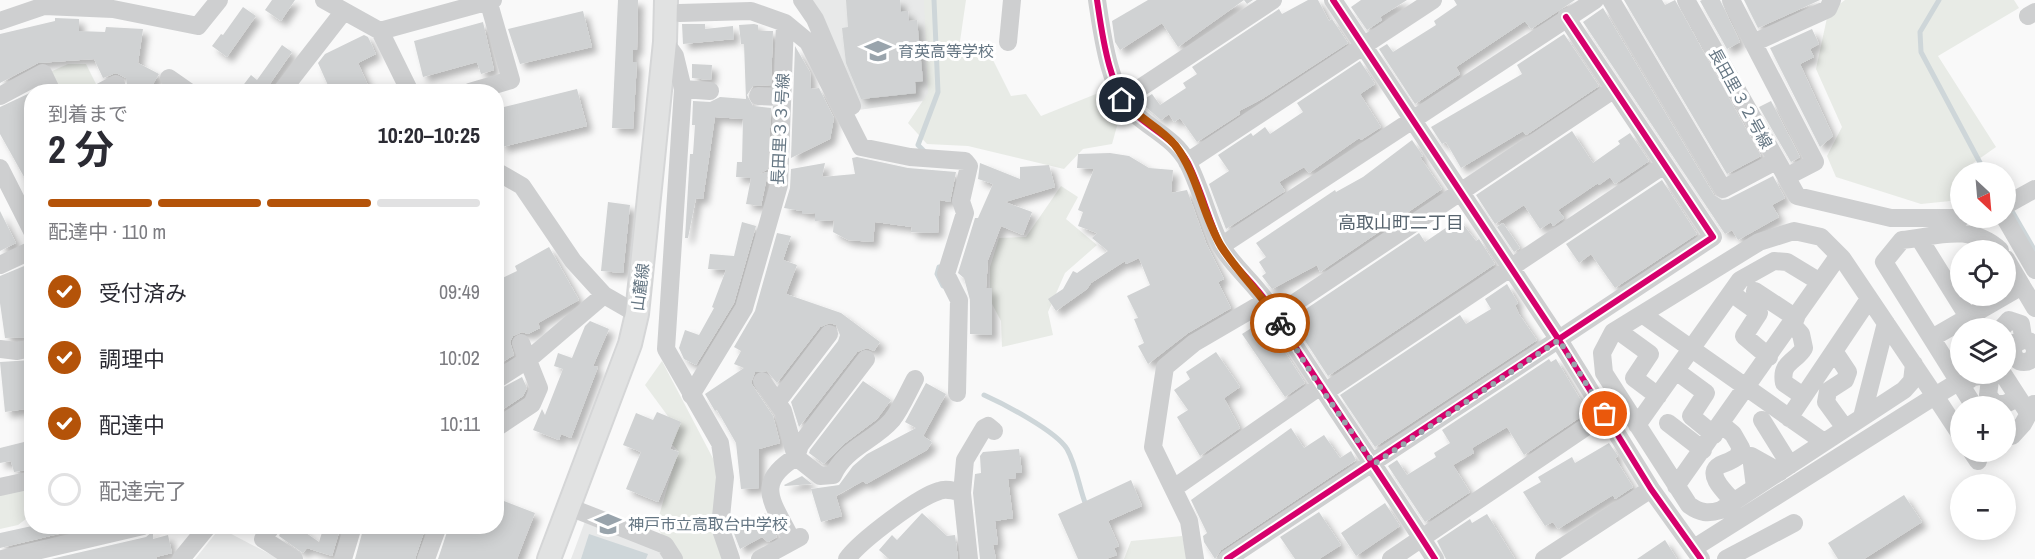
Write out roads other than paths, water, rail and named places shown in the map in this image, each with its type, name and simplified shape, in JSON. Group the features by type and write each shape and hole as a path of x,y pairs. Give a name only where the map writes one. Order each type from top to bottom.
{"main road":[{"name":"山麓線","path":"549,559 630,344 637,314 665,42 673,6"}],"street":[{"path":"0,21 44,6 112,9 198,26 219,0"},
{"path":"324,0 380,31 406,84"},
{"path":"380,31 490,0 511,80 497,84"},
{"path":"802,0 815,20 852,107"},
{"path":"1008,42 1012,0"},
{"path":"1122,100 1273,0"},
{"path":"1333,0 1559,340 1651,489 1697,554 1935,396 1959,384 1967,396"},
{"path":"1187,162 1433,0"},
{"path":"1221,246 1595,0"},
{"path":"1611,0 1723,189 1776,161"},
{"name":"長田里３２号線","path":"1686,0 1797,196 1891,218 1950,218"},
{"path":"1731,0 1815,162 1786,177"},
{"path":"1753,43 1828,9 1832,0"},
{"path":"1102,3 1110,64 1122,100 1134,114 1172,142 1187,162 1221,246 1271,308 1435,559"},
{"path":"673,6 751,11 785,23 808,42 861,147 910,157 965,161 969,165 963,207 946,274 959,300 957,393"},
{"path":"287,84 344,11"},
{"path":"1227,559 1374,464 1713,237 1566,17"},
{"name":"長田里３３号線","path":"691,395 744,308 779,185 785,23"},
{"path":"665,42 675,56 683,89 666,349 720,444 725,477 720,527 731,559"},
{"path":"0,96 43,73 48,84"},
{"path":"168,78 177,84"},
{"path":"683,89 710,91"},
{"path":"1195,559 1189,521 1153,447 1165,367 1194,343 1271,308 1459,191 1613,90"},
{"path":"758,96 782,97"},
{"path":"1174,488 1664,165"},
{"path":"0,168 24,215"},
{"path":"504,176 522,186 573,261 604,295 637,314"},
{"path":"2016,199 2035,189"},
{"path":"2011,228 2035,270"},
{"path":"1914,364 1912,381 1904,390 1734,502 1710,514 1698,512 1689,505 1676,486 1604,373 1602,353 1613,332 1759,242 1794,231 1821,237 1839,255 1914,364 1950,419"},
{"path":"1950,353 1932,338 1889,274 1884,262 1902,240 1967,232 1989,240"},
{"path":"1919,238 1950,280"},
{"path":"0,265 24,254"},
{"path":"1676,486 1718,430 1839,255"},
{"path":"1637,425 1740,280 1774,261 1787,262 1820,282"},
{"path":"2016,277 2035,308"},
{"path":"2016,290 2022,286"},
{"path":"1768,293 1794,321 1801,334 1804,348 1786,364 1783,376 1784,382 1803,396"},
{"path":"1731,294 1759,313 1744,336 1769,357"},
{"path":"504,372 525,351 604,295"},
{"path":"1789,418 1869,299"},
{"path":"1977,318 1991,306"},
{"path":"1642,314 1824,442"},
{"path":"1862,417 1886,323"},
{"path":"1617,330 1650,354 1634,378 1658,396"},
{"path":"1932,338 1950,331"},
{"path":"777,402 829,334"},
{"path":"0,349 24,350"},
{"path":"504,423 531,404 539,388 525,351"},
{"path":"1834,351 1848,372 1845,380 1828,391 1826,402 1845,428"},
{"path":"760,559 797,539 770,494 770,481 779,468 796,457 800,446 866,359"},
{"path":"1676,371 1706,393 1690,416 1718,430 1733,434 1741,448 1738,456 1717,467 1715,473 1718,485 1734,502"},
{"path":"762,381 783,411 796,457 820,476 833,475 838,464 853,449 891,421 915,379"},
{"path":"1989,384 1988,395 1995,404 2027,404"},
{"path":"2011,384 2027,404"},
{"path":"2016,427 2027,404"},
{"path":"1391,559 1605,414"},
{"path":"1762,420 1767,442 1785,468"},
{"path":"969,559 962,493 964,460 984,428 988,426 994,431"},
{"path":"1673,434 1703,450"},
{"path":"1755,488 1751,456 1785,468"},
{"path":"0,487 24,482"},
{"path":"1544,559 1651,489"},
{"path":"847,559 855,548 912,505 939,491 962,493"},
{"path":"569,507 665,545 674,559"},
{"path":"1726,559 1794,523"},
{"path":"2,559 34,555 113,534"},
{"path":"181,559 201,534"},
{"path":"266,534 263,539 294,559"},
{"path":"343,559 351,534"},
{"path":"426,559 435,534"}],"waterway":[{"path":"924,151 918,145 938,92 934,0"},
{"path":"1939,0 1920,32 1921,52 1980,162"},
{"path":"2016,218 2035,251"},
{"path":"939,267 937,274 943,286"},
{"path":"984,395 1029,419 1061,442 1067,449 1076,471 1087,508"}],"place":[{"name":"育英高等学校","path":"878,51"},
{"name":"神戸市立高取台中学校","path":"608,524"}],"district":[{"name":"高取山町二丁目","path":"1401,223"}]}
